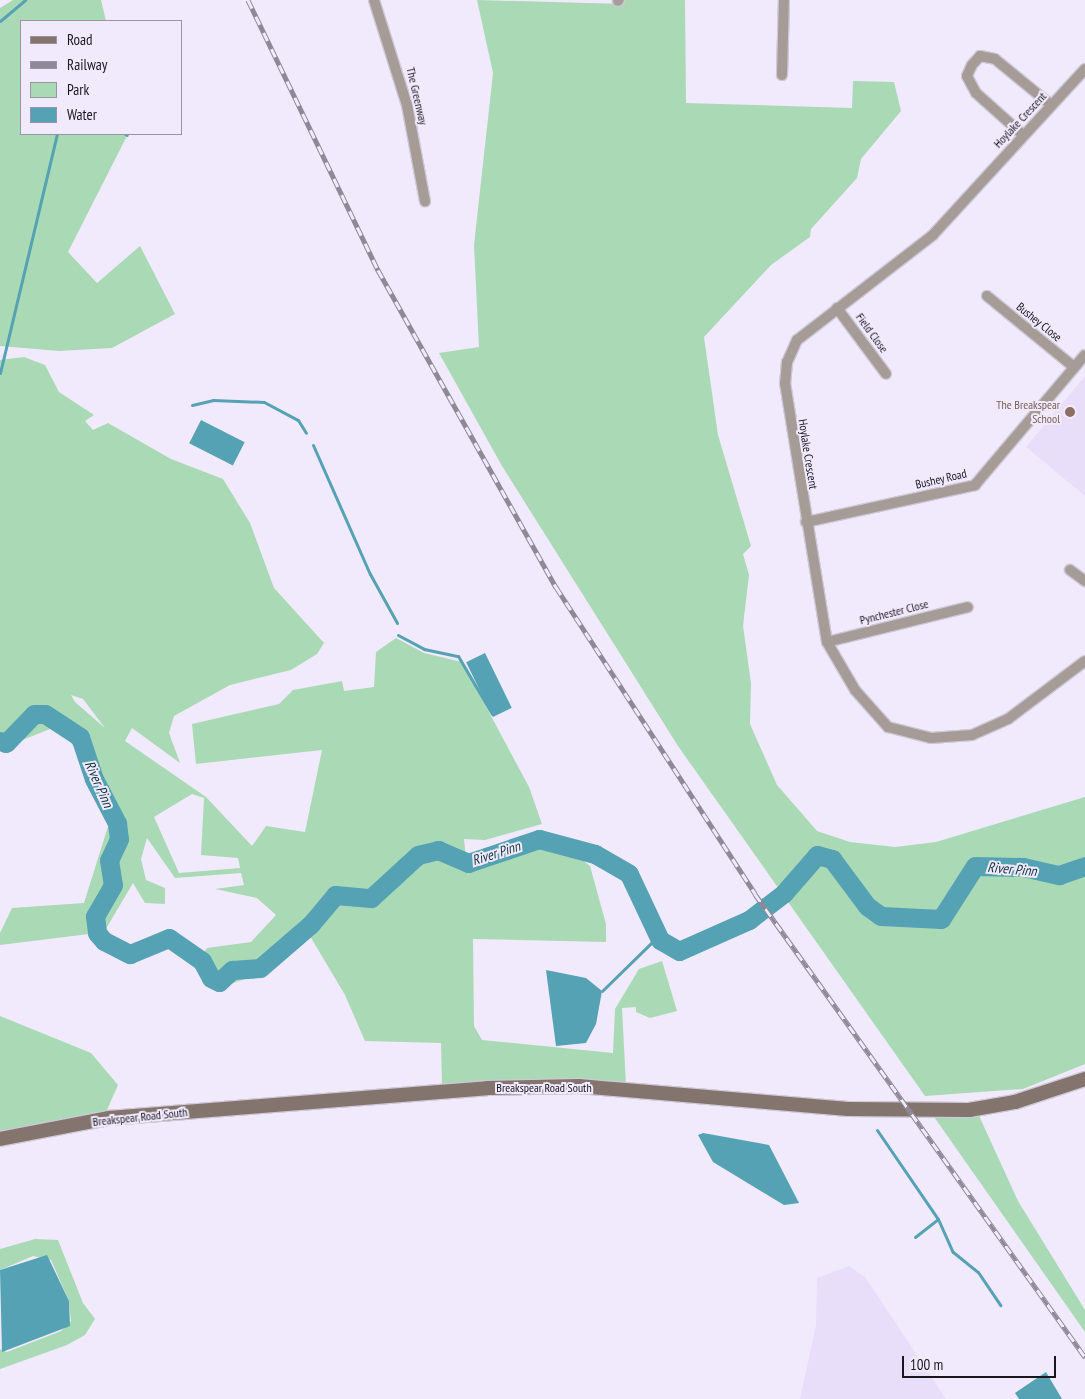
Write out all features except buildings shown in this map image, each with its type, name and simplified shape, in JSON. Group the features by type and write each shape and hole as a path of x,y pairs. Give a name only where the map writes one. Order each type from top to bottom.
{"street":[{"name":"The Greenway","path":"374,0 407,106 425,201"},
{"path":"782,75 784,0"},
{"path":"1023,135 976,93 967,76 976,60 980,56 995,59 1051,105"},
{"name":"Hoylake Crescent","path":"1085,69 932,234 797,340 787,362 785,382 806,522 827,642 855,690 888,727 931,738 972,736 1008,719 1085,661"},
{"name":"Bushey Close","path":"987,296 1074,367"},
{"name":"Field Close","path":"837,308 886,374"},
{"name":"Bushey Road","path":"806,522 975,485 1085,355"},
{"path":"1070,570 1085,581"},
{"name":"Pynchester Close","path":"827,642 968,607"},
{"name":"Breakspear Road South","path":"0,1139 109,1118 487,1088 628,1089 688,1098 917,1113 1016,1102 1085,1079"}],"shaded area":[{"name":"The Breakspear School","path":"1085,376 1085,496 1026,447"},
{"path":"849,1266 865,1277 946,1399 800,1399 816,1325 817,1278"}],"green space":[{"path":"13,0 101,0 106,20 20,20 20,135 127,135 68,252 97,283 140,246 175,314 112,348 59,351 0,346 0,8"},
{"path":"477,0 624,4 625,0 685,0 686,103 852,108 853,81 894,82 901,111 861,159 857,178 811,229 810,237 771,265 704,337 718,435 751,546 743,554 749,575 743,626 751,683 750,724 777,785 817,831 850,842 895,847 936,842 1085,797 1085,1064 1023,1089 925,1096 678,746 502,466 439,353 479,347 474,245 493,73"},
{"path":"24,357 45,365 59,392 94,415 85,421 93,430 108,423 171,459 223,479 250,523 274,588 324,643 317,654 291,670 230,685 174,716 169,733 180,763 132,728 125,741 206,797 252,846 266,826 305,832 322,750 196,764 192,724 279,704 293,690 342,681 344,691 374,687 376,652 396,638 424,653 462,662 529,787 542,824 485,840 464,839 467,867 479,867 504,852 538,842 576,855 590,866 606,924 606,942 473,939 474,1026 482,1040 613,1053 615,1009 639,969 662,961 677,1011 650,1018 636,1012 636,1007 622,1008 626,1085 442,1085 441,1043 365,1041 345,995 310,936 267,972 218,988 207,982 196,964 207,948 251,942 276,915 257,898 215,889 244,885 241,873 175,878 147,838 141,859 146,880 165,888 165,904 145,903 133,883 97,944 89,934 0,945 0,933 12,908 84,903 110,820 76,748 64,736 50,729 0,749 0,360","holes":["71,695 83,699 105,728 75,702","192,794 204,798 201,855 238,858 240,868 179,873 154,817"]},
{"path":"0,1016 91,1053 118,1085 103,1119 0,1134"},
{"path":"975,1107 1018,1201 1085,1310 1085,1332 932,1114"},
{"path":"35,1239 58,1240 83,1303 95,1319 85,1335 67,1345 0,1369 0,1349 7,1352 61,1331 71,1321 69,1301 51,1260 33,1256 0,1270 0,1249"}],"water":[{"path":"201,420 245,442 233,465 189,443"},
{"path":"485,653 512,708 493,717 466,662"},
{"path":"546,970 586,978 602,991 596,1024 586,1043 556,1046"},
{"path":"703,1133 769,1145 799,1203 784,1205 713,1162 698,1135"},
{"path":"47,1255 69,1301 70,1326 2,1352 0,1270"},
{"path":"1046,1372 1062,1399 1019,1399 1015,1393"}],"waterway":[{"path":"0,21 25,0"},
{"path":"0,373 57,135"},
{"path":"192,405 213,400 264,402 298,420 306,433"},
{"path":"313,445 370,574 397,623"},
{"path":"398,635 424,649 458,656 492,714"},
{"name":"River Pinn","path":"0,741 6,743 34,714 45,714 80,737 94,779 117,823 119,839 109,860 113,885 95,916 97,933 104,941 130,954 169,938 202,961 211,978 219,982 232,970 260,968 311,924 335,895 371,898 418,855 438,850 468,863 539,839 595,854 629,874 660,940 679,951 749,920 784,893 817,855 832,859 867,906 881,916 941,919 975,866 1023,867 1059,875 1085,866"},
{"path":"602,991 653,941 660,940"},
{"path":"877,1130 938,1219"},
{"path":"915,1237 938,1219 953,1252 978,1272 1000,1305"}],"railway":[{"path":"248,0 378,270 556,587 755,894 1085,1357"}],"place":[{"name":"The Breakspear School","path":"1070,412"}]}
